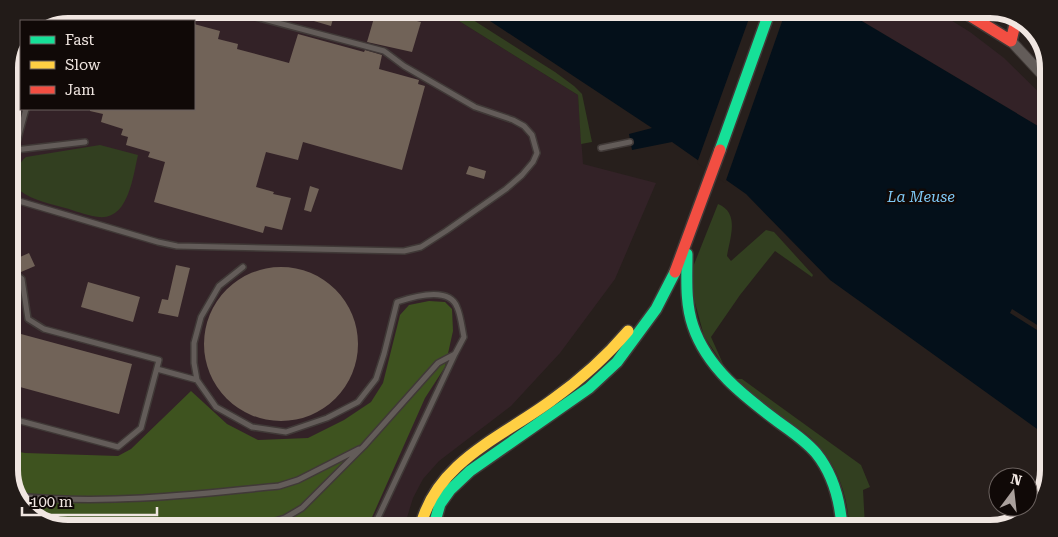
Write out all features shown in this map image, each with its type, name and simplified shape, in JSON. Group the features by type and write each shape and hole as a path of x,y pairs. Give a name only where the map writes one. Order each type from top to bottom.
{"main road":[{"path":"435,520 440,504 450,490 470,471 589,388 617,362 656,309 675,274 766,18"},
{"path":"975,18 1012,41 1015,24"},
{"path":"422,520 428,504 447,476 472,455 586,376 616,347 642,313 687,240"},
{"path":"687,240 687,291 697,335 707,354 731,385 801,439 818,455 836,490 842,520"}],"street":[{"path":"1012,41 1040,72"}],"lane":[{"path":"18,201 177,246 404,252 421,247 446,231 506,189 533,162 537,152 535,143 532,135 524,126 475,107 404,66 384,51 260,18"},
{"path":"18,136 26,110"},
{"path":"18,150 85,142"},
{"path":"601,148 630,142"},
{"path":"243,267 219,286 201,317 194,343 194,363 197,380 216,407 252,427 286,432 327,418 358,402 376,379 397,302 418,295 445,296 457,305 464,337 378,520"},
{"path":"18,276 22,279 28,318 44,329 159,360 141,428 118,447 18,420"},
{"path":"278,520 302,508 364,446 438,363 455,354"},
{"path":"157,369 197,380"},
{"path":"26,497 85,500 222,492 278,486 298,480 364,446"}],"shaded area":[{"path":"61,18 454,18 578,95 583,164 656,183 615,279 560,353 511,406 439,461 423,479 413,498 406,520 68,520 45,514 26,497 18,479 18,64 20,52 20,110 195,110 195,20 52,20"},
{"path":"857,18 947,18 970,32 1004,58 1040,93 1040,127"}],"green space":[{"path":"454,18 470,18 574,86 582,94 592,142 581,144 578,95"},
{"path":"100,145 138,155 128,195 123,204 109,216 99,217 36,200 19,190 18,168 26,157"},
{"path":"718,204 725,208 731,219 732,226 727,256 731,261 766,230 774,232 813,275 812,277 775,251 740,295 711,337 724,366 704,336 694,299 691,272"},
{"path":"429,301 445,302 452,309 453,331 445,367 425,398 371,520 68,520 55,518 40,511 23,492 18,479 18,452 118,456 131,449 191,391 227,424 258,440 308,438 344,420 371,402 383,383 400,315 409,305"},
{"path":"736,379 742,379 861,465 870,487 863,490 865,520 848,520 846,502 839,479 820,447 801,430 766,406"}],"water":[{"name":"La Meuse","path":"486,18 857,18 1040,127 1040,327 1012,309 1010,313 1040,332 1040,431 830,280 746,194 672,142 632,150 629,134 652,128"}],"pier":[{"path":"749,18 783,18 725,183 697,163"}],"building":[{"path":"61,18 151,18 153,20 52,20"},
{"path":"175,18 192,18 191,20 174,20"},
{"path":"330,18 333,19 331,26 307,19"},
{"path":"374,18 405,18 421,22 412,52 367,42"},
{"path":"195,24 220,31 218,39 238,44 237,49 289,63 298,34 364,52 365,50 382,55 379,69 419,80 418,84 425,86 402,170 303,142 298,160 266,152 256,187 274,192 273,194 291,198 282,230 265,226 263,233 154,202 165,162 148,157 150,152 126,145 128,137 121,135 123,129 101,122 103,114 90,111 195,110"},
{"path":"469,166 486,171 484,179 466,174"},
{"path":"310,186 319,189 311,212 304,210"},
{"path":"29,253 35,266 21,272 18,270 18,258"},
{"path":"176,265 190,268 178,317 158,313 162,299 168,300"},
{"path":"281,267 310,273 324,280 335,290 345,301 352,315 358,344 352,373 345,387 335,398 324,408 310,415 281,421 252,415 238,408 227,398 217,387 210,373 204,344 210,315 217,301 227,290 238,280 252,273"},
{"path":"88,282 140,297 133,322 81,307"},
{"path":"21,334 132,364 119,414 18,386 18,346"}],"traffic: fast":[{"path":"720,150 767,18"},
{"path":"687,254 687,290 690,317 699,341 707,355 728,380 752,402 812,448 822,461 835,488 841,520"},
{"path":"435,520 440,504 450,490 470,471 589,388 617,362 656,309 675,272"}],"traffic: slow":[{"path":"423,520 429,503 441,484 457,467 474,452 573,384 602,359 628,331"}],"traffic: jam":[{"path":"974,18 1011,41 1015,24"},
{"path":"675,272 720,150"}]}
